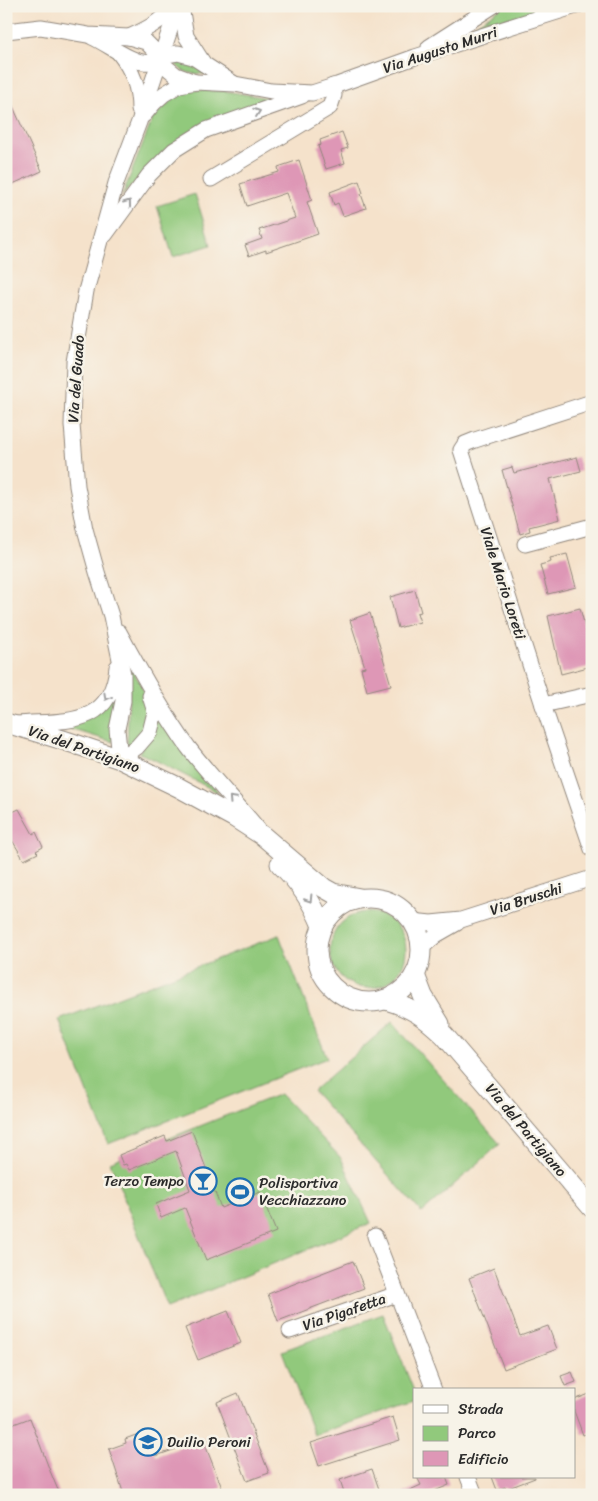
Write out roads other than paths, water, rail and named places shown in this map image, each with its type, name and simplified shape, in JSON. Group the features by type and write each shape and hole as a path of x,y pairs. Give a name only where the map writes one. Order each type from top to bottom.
{"main road":[{"name":"Via del Partigiano","path":"8,724 120,759 149,772 211,805 263,836 324,888 333,893 360,898"},
{"name":"Via del Partigiano","path":"211,805 258,843 299,884 310,900 322,926"},
{"path":"360,898 375,898 390,902 402,910 412,921 419,934 421,948 420,962 415,976 408,986 386,1000 370,1003 355,1001 341,995 329,985 320,971 316,956 317,941 322,926 331,913 344,903 360,898"},
{"name":"Via del Partigiano","path":"415,976 423,996 460,1052"},
{"name":"Via del Partigiano","path":"386,1000 416,1012 460,1052 592,1208"}],"street":[{"path":"128,37 148,29 178,6"},
{"name":"Via del Guado","path":"120,759 117,729 123,702 123,674 111,616 85,528 77,486 72,425 74,362 86,291 116,183 139,122 178,6"},
{"name":"Via Augusto Murri","path":"178,6 186,36 205,65"},
{"path":"415,57 493,6"},
{"name":"Via Augusto Murri","path":"139,122 154,103 179,85 196,82 235,84 271,92 312,93 415,57 576,6"},
{"path":"6,31 41,26 88,35 128,37 146,42 160,58 141,62 118,52 106,43 88,35"},
{"path":"118,52 127,64 136,83 139,97 139,122"},
{"name":"Via Augusto Murri","path":"196,82 176,75 160,58 178,53 192,57 235,84"},
{"path":"211,179 330,107 334,95 334,86"},
{"path":"100,243 149,175 174,150 206,130 312,93"},
{"name":"Viale Mario Loreti","path":"592,402 475,440 465,444 461,450 543,705 592,849"},
{"path":"525,544 592,526"},
{"path":"111,616 171,722 208,772 237,803 263,836"},
{"path":"8,724 72,720 90,715 103,706 111,692 116,675 118,650"},
{"path":"120,759 137,747 150,732 155,712 145,679"},
{"path":"543,705 592,694"},
{"name":"Via Bruschi","path":"412,921 431,923 461,920 592,878"},
{"name":"Via Bruschi","path":"421,948 436,935 461,920"},
{"name":"Via Pigafetta","path":"375,1236 433,1388"},
{"name":"Via Pigafetta","path":"290,1331 398,1294"},
{"path":"468,1478 474,1495"}],"place":[{"name":"Terzo Tempo","path":"203,1181"},
{"name":"Polisportiva Vecchiazzano","path":"240,1192"},
{"name":"Duilio Peroni","path":"148,1442"}]}
